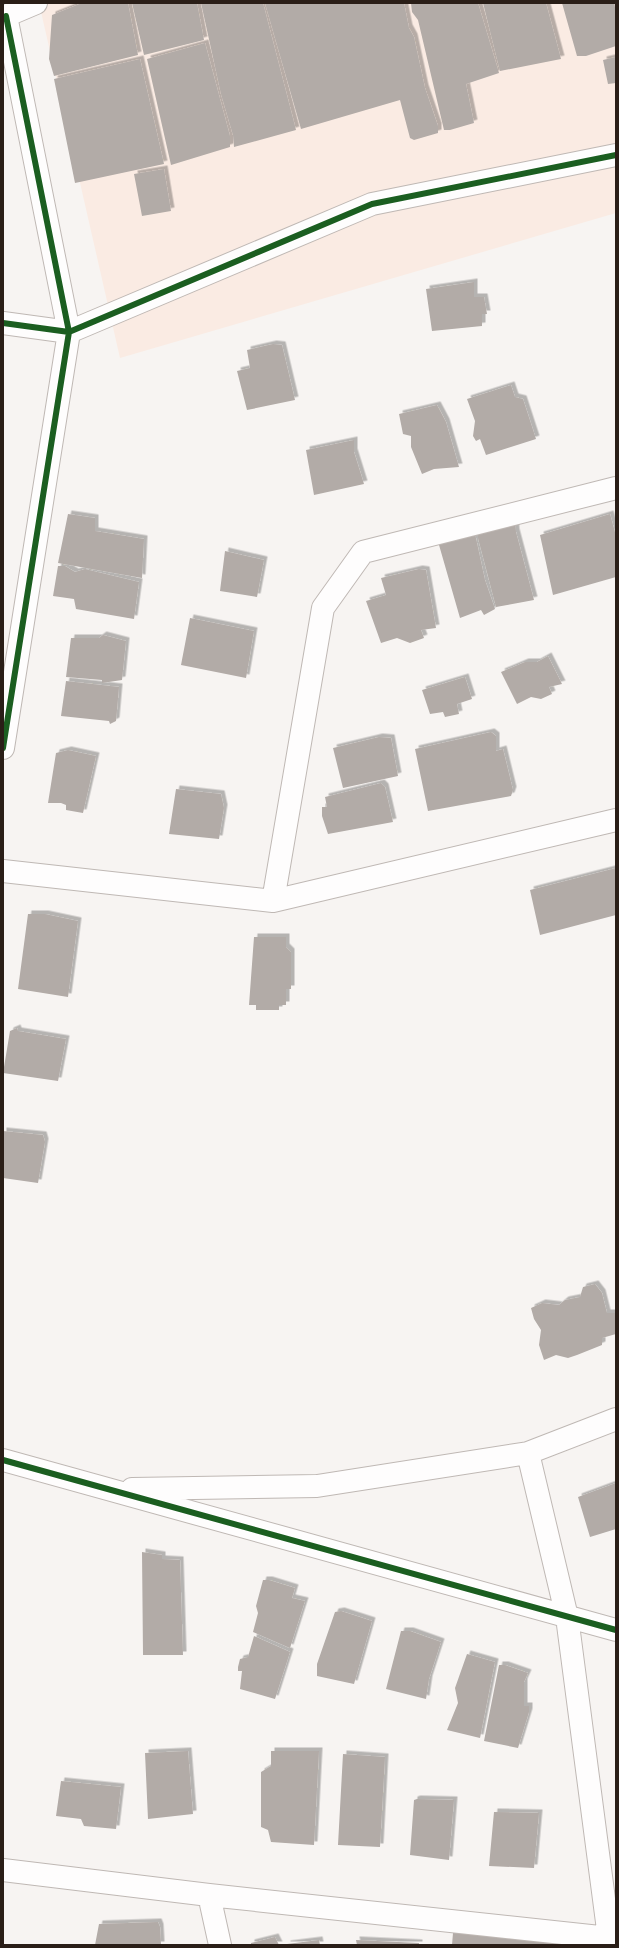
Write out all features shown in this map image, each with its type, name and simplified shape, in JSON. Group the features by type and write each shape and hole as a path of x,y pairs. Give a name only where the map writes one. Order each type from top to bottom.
{"street":[{"path":"3,748 69,332 4,16 36,3"},
{"path":"3,323 69,332 372,204 616,155"},
{"path":"273,900 323,608 363,552 616,488"},
{"path":"3,871 273,900 616,820"},
{"path":"107,1489 317,1486 528,1453 616,1419"},
{"path":"3,1870 609,1941 567,1617 528,1453"},
{"path":"3,1460 616,1630"},
{"path":"210,1895 220,1945"}],"shaded area":[{"path":"39,3 616,3 616,213 120,358"}],"building":[{"path":"82,3 128,3 138,55 54,76 49,59 52,15"},
{"path":"132,3 197,3 204,40 144,55"},
{"path":"201,3 263,3 296,130 234,147 233,135 221,94"},
{"path":"265,3 404,3 409,28 414,37 425,88 438,126 438,133 414,140 410,138 400,100 301,129"},
{"path":"411,3 478,3 499,73 466,84 474,123 450,130 444,130 418,20 412,12"},
{"path":"483,3 546,3 561,59 500,71"},
{"path":"562,3 614,3 616,12 616,46 586,56 577,56"},
{"path":"205,43 230,136 230,147 171,165 147,59"},
{"path":"616,57 616,83 608,84 603,60"},
{"path":"140,59 164,164 75,183 54,79"},
{"path":"164,169 171,211 142,216 134,174"},
{"path":"474,282 474,297 484,297 487,314 482,314 482,326 432,331 426,289"},
{"path":"273,344 282,345 295,400 247,410 237,371 250,368 247,350"},
{"path":"511,385 515,397 523,399 536,439 486,455 480,439 476,441 473,436 475,421 467,399"},
{"path":"437,405 446,422 459,467 434,469 422,474 411,447 411,436 403,434 399,414"},
{"path":"354,440 354,452 364,484 314,495 306,450"},
{"path":"68,514 95,518 95,531 144,539 142,578 58,563"},
{"path":"610,514 616,536 616,577 553,595 540,535"},
{"path":"515,519 516,532 534,600 496,607 478,538 478,527"},
{"path":"474,529 485,580 495,609 484,615 481,610 460,618 437,538"},
{"path":"225,551 264,560 257,597 220,591"},
{"path":"58,566 65,566 75,572 85,569 139,582 134,619 76,609 74,599 53,596"},
{"path":"419,569 426,570 436,628 421,630 424,638 410,643 397,638 381,643 366,601 386,595 381,578"},
{"path":"190,618 254,631 246,678 181,665"},
{"path":"103,635 126,641 122,680 102,683 102,680 66,677 71,638 99,638"},
{"path":"548,656 562,684 549,687 552,694 541,699 531,697 517,704 501,672 525,662 537,662"},
{"path":"465,677 472,699 457,704 459,714 445,717 443,712 430,714 422,690"},
{"path":"66,681 119,687 116,721 110,724 109,721 61,716"},
{"path":"491,732 496,736 496,751 503,749 513,790 511,796 428,811 415,749"},
{"path":"379,737 391,738 398,776 343,788 333,748"},
{"path":"68,750 96,756 83,813 66,810 66,805 61,803 48,803 56,753"},
{"path":"381,783 385,787 393,822 328,834 322,816 322,807 327,807 325,797"},
{"path":"176,789 221,794 224,808 219,839 169,834"},
{"path":"616,868 616,915 540,935 530,890"},
{"path":"28,914 45,914 78,921 68,997 18,989"},
{"path":"254,937 286,937 286,947 291,952 291,989 286,989 286,1005 279,1005 279,1010 256,1010 256,1005 249,1005"},
{"path":"17,1028 18,1031 66,1039 58,1081 3,1073 10,1031"},
{"path":"3,1131 43,1135 45,1142 38,1183 3,1178"},
{"path":"595,1284 602,1293 607,1313 615,1313 616,1334 602,1338 602,1345 577,1355 568,1358 556,1355 544,1360 539,1345 541,1330 534,1319 531,1308 542,1303 559,1305 565,1300 580,1297 583,1287"},
{"path":"616,1483 616,1529 590,1537 578,1497"},
{"path":"142,1552 162,1555 162,1559 180,1560 183,1655 143,1655"},
{"path":"263,1580 269,1580 295,1588 292,1598 305,1601 290,1648 253,1632 258,1613 256,1606"},
{"path":"341,1611 372,1621 354,1684 317,1676 317,1664 335,1612"},
{"path":"401,1631 410,1631 441,1642 429,1679 426,1699 386,1689"},
{"path":"254,1636 290,1652 275,1699 240,1689 242,1671 238,1671 238,1667 240,1659 248,1657"},
{"path":"467,1654 495,1662 480,1738 447,1730 458,1703 455,1688"},
{"path":"499,1665 505,1665 528,1673 524,1682 524,1706 529,1706 529,1712 518,1748 484,1741"},
{"path":"188,1751 193,1814 148,1819 145,1753"},
{"path":"271,1751 319,1751 314,1845 271,1842 268,1830 261,1827 261,1772 271,1766"},
{"path":"343,1754 385,1757 380,1847 338,1845"},
{"path":"61,1781 121,1787 116,1829 84,1826 81,1819 56,1816"},
{"path":"414,1800 454,1800 449,1860 410,1855"},
{"path":"494,1812 539,1813 534,1868 489,1866"},
{"path":"158,1922 160,1927 161,1945 95,1945 99,1924"},
{"path":"453,1933 557,1935 556,1945 452,1945"},
{"path":"275,1937 279,1945 251,1945 251,1943"},
{"path":"319,1940 320,1945 287,1945 287,1944"},
{"path":"356,1940 419,1943 419,1945 357,1945"}],"cycle path":[{"path":"3,748 69,332 6,16"},
{"path":"3,323 69,332 372,204 616,155"},
{"path":"3,1460 616,1630"}]}
